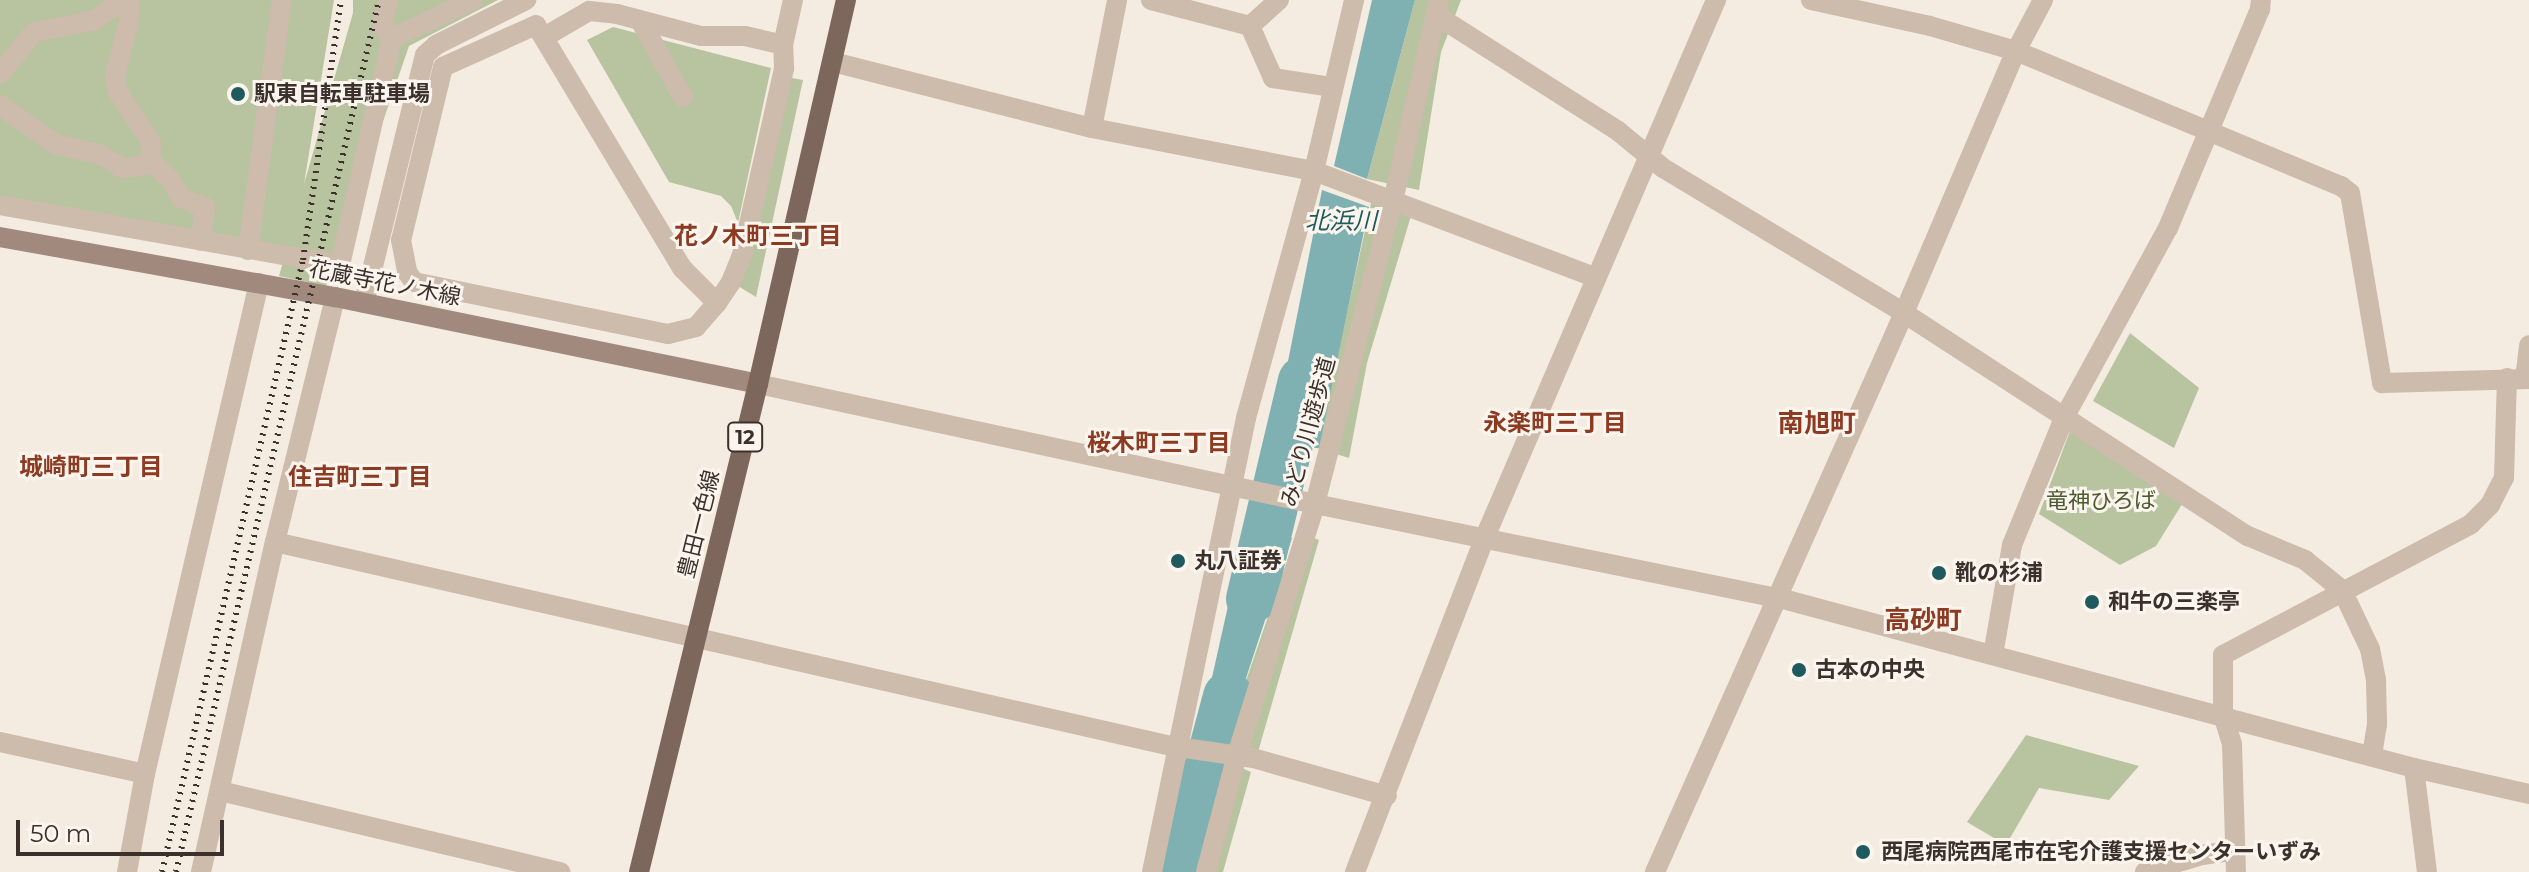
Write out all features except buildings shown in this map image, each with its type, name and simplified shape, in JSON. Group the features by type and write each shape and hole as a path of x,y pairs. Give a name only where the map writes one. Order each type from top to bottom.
{"main road":[{"name":"豊田一色線","path":"639,872 758,384 846,0"},
{"name":"花蔵寺花ノ木線","path":"0,237 335,297 758,384"}],"street":[{"path":"0,74 34,32 92,21 126,0 129,21 115,76 117,90 151,142 150,160 170,179 181,198 205,207 201,241"},
{"path":"248,250 282,0"},
{"path":"388,0 382,26 392,38"},
{"path":"392,38 473,0"},
{"path":"364,303 425,55 436,45 526,0"},
{"path":"717,303 682,268 546,36 536,25 529,25 443,67 401,240 407,272 414,282 668,334 696,327 717,303 742,255 784,68 783,45 793,0"},
{"path":"1092,128 1117,0"},
{"path":"1151,0 1250,26"},
{"path":"1250,26 1279,0"},
{"path":"1355,872 1485,537 1716,0"},
{"path":"1811,0 1930,26 2016,51 2211,130 2350,193 2382,383 2520,379"},
{"path":"1655,872 1779,598 2016,51 2043,0"},
{"path":"1993,655 2012,545 2065,416 2168,228 2211,130 2261,0"},
{"path":"1152,872 1246,418 1314,171 1348,1"},
{"path":"1438,8 1663,168 1904,313 2248,536 2305,560 2342,590 2370,649 2376,679 2377,724 2372,756"},
{"name":"みどり川遊歩道","path":"1206,872 1245,757 1393,201 1438,8"},
{"path":"546,36 589,11 701,36 745,36 783,45"},
{"path":"640,20 683,97"},
{"path":"1250,26 1273,78 1332,87"},
{"path":"0,205 340,265 392,38"},
{"path":"833,62 1092,128 1314,171 1595,277"},
{"path":"0,105 55,144 102,155 122,168 132,169 150,160"},
{"path":"127,872 145,774 259,283"},
{"path":"201,872 275,542 335,297"},
{"path":"2236,872 2232,744 2223,715 2223,655 2471,524 2490,505 2504,478 2520,379 2529,345"},
{"path":"758,384 1313,503 1779,598 2414,768 2529,794"},
{"path":"275,542 1171,746 1245,757 1387,796"},
{"path":"0,742 145,774"},
{"path":"2414,768 2427,872"},
{"path":"220,791 560,872"},
{"path":"2145,872 2202,855 2236,850"}],"green space":[{"path":"0,0 334,0 304,184 353,13 353,0 498,0 409,46 326,286 279,276 287,248 0,196"},
{"path":"1415,0 1461,0 1441,52 1419,190 1367,179"},
{"path":"613,27 771,68 738,223 731,206 721,196 669,182 587,40"},
{"path":"786,77 803,80 756,297 738,286"},
{"path":"1372,199 1411,216 1367,363 1349,458 1317,448"},
{"path":"2130,333 2199,388 2174,448 2093,401"},
{"name":"竜神ひろば","path":"2070,431 2184,501 2156,546 2120,565 2039,514"},
{"path":"1297,532 1319,540 1258,752 1225,742"},
{"path":"2026,735 2139,766 2109,800 2039,788 2006,845 1967,822"},
{"path":"1216,757 1251,772 1223,872 1192,872"}],"water":[{"name":"北浜川","path":"1372,0 1415,0 1367,179 1334,166"},
{"name":"北浜川","path":"1322,190 1369,207 1319,448 1271,447"},
{"path":"1245,530 1292,538 1225,742 1198,740"},
{"path":"1188,772 1215,777 1192,872 1167,872"}],"waterway":[{"name":"北浜川","path":"1251,599 1303,381"},
{"name":"北浜川","path":"1181,872 1228,696"}],"railway":[{"path":"162,872 303,260 341,0"},
{"path":"176,872 379,0"}],"place":[{"name":"駅東自転車駐車場","path":"238,94"},
{"name":"丸八証券","path":"1178,561"},
{"name":"靴の杉浦","path":"1939,573"},
{"name":"和牛の三楽亭","path":"2092,602"},
{"name":"古本の中央","path":"1799,670"},
{"name":"西尾病院西尾市在宅介護支援センターいずみ","path":"1863,852"}],"district":[{"name":"花ノ木町三丁目","path":"758,236"},
{"name":"永楽町三丁目","path":"1555,423"},
{"name":"南旭町","path":"1817,424"},
{"name":"桜木町三丁目","path":"1159,443"},
{"name":"城崎町三丁目","path":"91,467"},
{"name":"住吉町三丁目","path":"360,477"},
{"name":"高砂町","path":"1923,621"}]}
